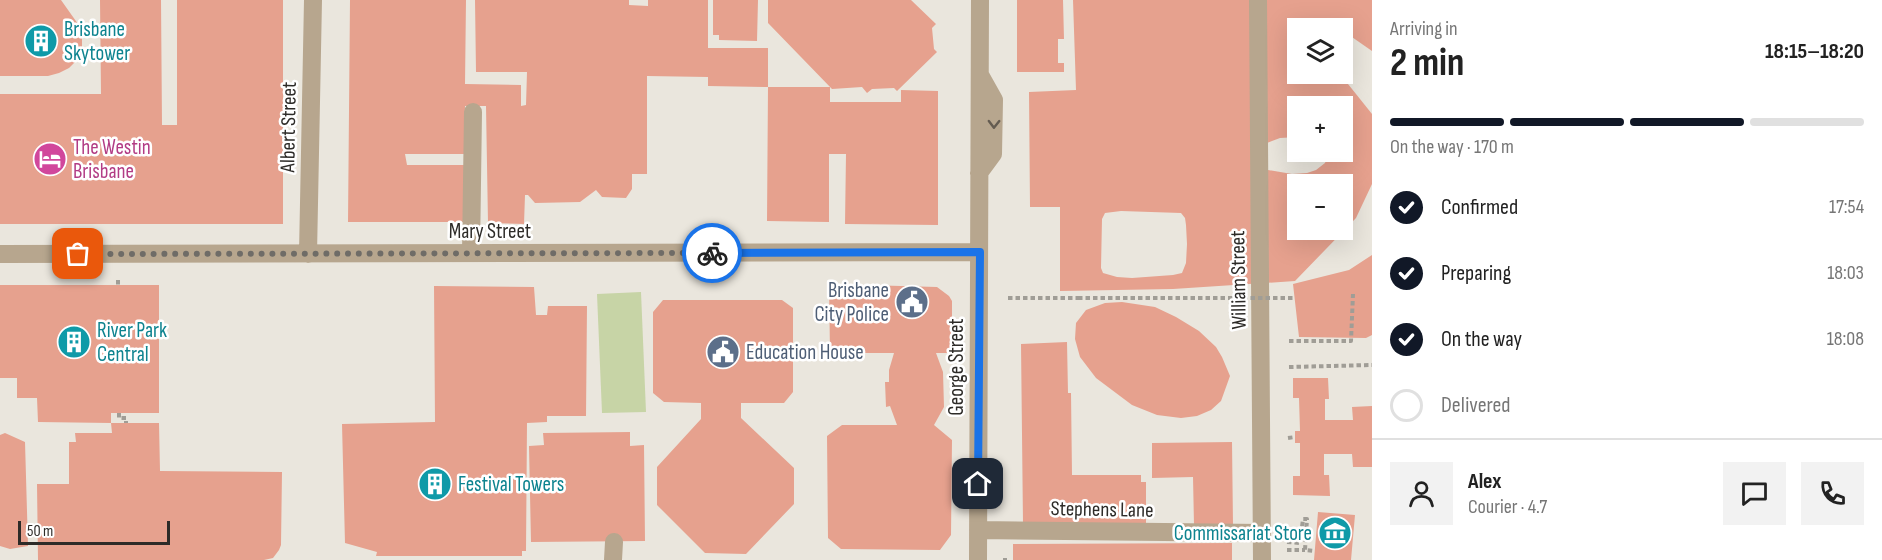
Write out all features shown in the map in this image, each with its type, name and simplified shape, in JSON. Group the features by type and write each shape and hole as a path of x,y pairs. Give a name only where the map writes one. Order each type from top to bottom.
{"street":[{"name":"Albert Street","path":"308,254 313,0"},
{"name":"George Street","path":"978,560 980,0"},
{"name":"William Street","path":"1258,0 1262,560"},
{"path":"471,253 473,112"},
{"name":"Mary Street","path":"0,254 980,252"},
{"name":"Stephens Lane","path":"978,530 1262,533"},
{"path":"613,560 614,542"}],"path":[{"path":"1289,340 1350,341 1353,294"},
{"path":"1008,298 1294,298"},
{"path":"1289,367 1372,366"},
{"path":"119,413 119,418 126,418 126,423"},
{"path":"1288,438 1295,437"},
{"path":"1287,542 1300,543 1303,519 1307,519 1305,550"},
{"path":"1287,550 1315,551"}],"green space":[{"path":"641,292 646,412 602,413 597,294"}],"building":[{"name":"Brisbane Skytower","path":"0,0 61,0 78,24 82,35 82,47 78,59 69,68 48,76 0,76"},
{"path":"100,0 161,0 162,125 177,125 177,0 283,0 283,224 0,224 0,94 101,94"},
{"path":"350,0 466,0 465,84 521,85 521,106 526,105 527,72 476,72 475,0 629,0 629,5 648,6 648,0 708,0 708,48 768,48 768,87 708,86 708,77 647,76 647,174 632,174 632,189 626,198 602,197 596,190 580,202 535,203 528,195 525,195 524,224 488,223 486,106 465,106 464,154 405,154 407,165 467,165 466,222 348,222"},
{"path":"713,0 758,0 757,41 719,40 719,35 713,35"},
{"path":"768,0 911,0 936,24 932,28 934,49 937,52 897,91 894,88 872,89 867,93 862,87 832,89 768,23"},
{"path":"1017,0 1063,0 1064,39 1058,39 1058,63 1064,63 1064,72 1017,72"},
{"path":"1073,0 1372,0 1372,51 1353,38 1353,18 1287,18 1287,84 1348,84 1372,114 1372,184 1353,221 1353,174 1292,174 1287,174 1287,240 1335,240 1295,281 1173,289 1060,291 1060,207 1030,207 1029,92 1076,90","holes":["1121,211 1181,213 1185,218 1187,244 1186,263 1182,273 1132,278 1103,273 1101,268 1102,219 1105,213"]},
{"path":"768,87 830,87 830,102 901,102 901,90 938,91 938,225 845,224 846,154 829,154 829,222 767,221"},
{"path":"1372,255 1372,335 1366,338 1299,337 1293,284 1349,270"},
{"path":"829,284 937,287 952,301 952,353 936,353 943,372 944,407 934,425 952,440 951,535 940,550 841,549 828,538 827,436 842,425 897,425 890,406 886,407 885,382 889,382 889,370 894,353 830,353"},
{"path":"0,285 159,285 159,413 111,413 111,423 38,422 37,398 17,398 17,378 0,378"},
{"path":"434,286 534,287 536,315 547,315 548,306 587,306 586,416 547,416 547,422 527,423 526,551 522,551 522,556 376,556 377,552 345,543 342,424 435,422"},
{"path":"663,300 782,300 793,308 793,392 784,403 741,403 741,418 794,468 794,504 746,554 705,553 657,505 657,467 701,419 701,403 664,402 653,393 653,312"},
{"path":"1122,302 1155,307 1176,317 1199,331 1216,347 1230,376 1221,401 1211,410 1197,416 1181,418 1157,415 1132,405 1096,378 1080,357 1075,339 1076,323 1086,310 1105,303"},
{"path":"1067,342 1068,393 1071,393 1072,475 1141,475 1141,482 1146,482 1146,524 1023,523 1021,344"},
{"path":"1293,378 1328,378 1329,399 1325,399 1325,420 1353,420 1352,407 1372,406 1372,467 1353,467 1352,454 1324,454 1324,475 1329,475 1330,496 1293,495 1293,476 1300,476 1300,443 1295,443 1295,431 1300,431 1299,398 1293,398"},
{"path":"111,423 159,423 160,471 282,472 281,545 273,558 264,560 38,560 37,484 69,484 69,442 76,442 75,433 112,433"},
{"path":"630,432 630,446 644,445 645,541 531,542 529,446 544,445 543,433"},
{"path":"5,433 25,442 28,546 10,549 0,546 0,435"},
{"path":"1232,442 1233,525 1194,525 1193,477 1152,478 1152,443"},
{"name":"Commissariat Store","path":"1318,512 1355,515 1351,560 1314,560"},
{"path":"1232,543 1232,560 1013,560 1013,544"}],"way so far":[{"path":"78,254 712,253"}],"place":[{"name":"Brisbane Skytower","path":"41,41"},
{"name":"The Westin Brisbane","path":"50,159"},
{"name":"Brisbane City Police","path":"912,302"},
{"name":"River Park Central","path":"74,342"},
{"name":"Education House","path":"723,352"},
{"name":"Festival Towers","path":"435,484"},
{"name":"Commissariat Store","path":"1335,533"}],"route":[{"path":"712,253 980,252 978,484"}]}
